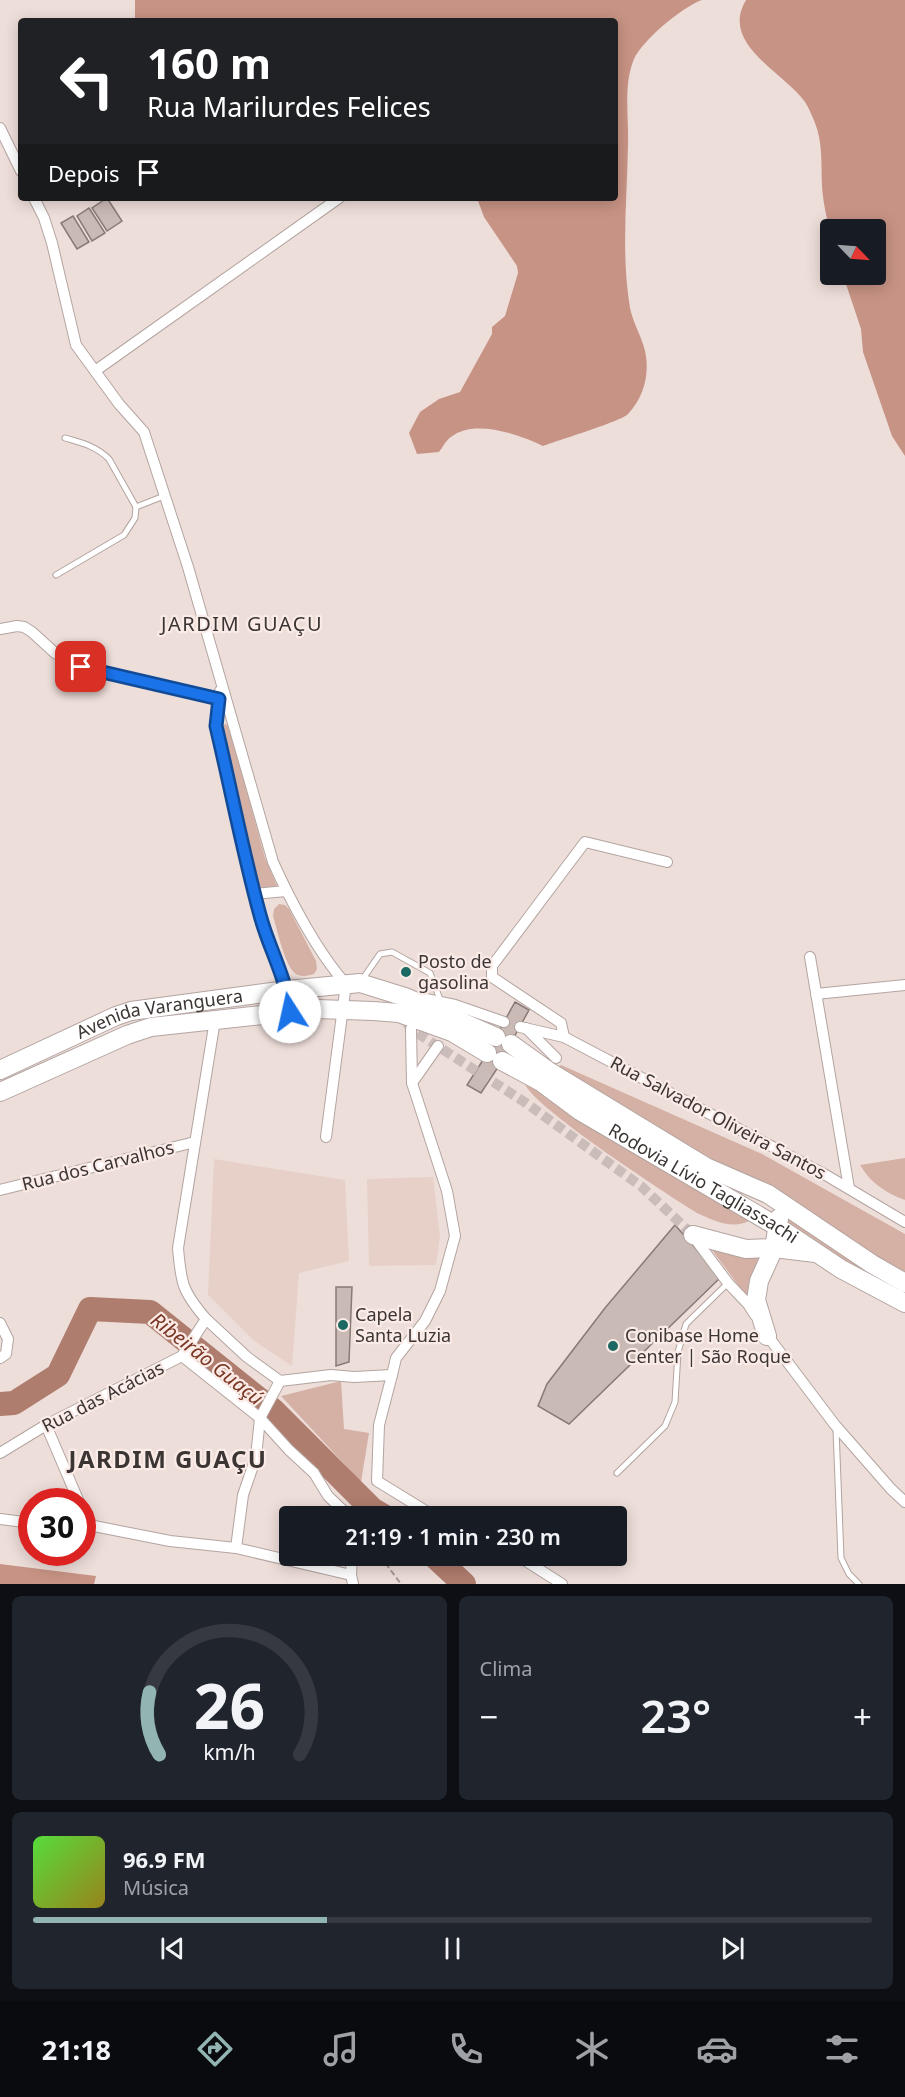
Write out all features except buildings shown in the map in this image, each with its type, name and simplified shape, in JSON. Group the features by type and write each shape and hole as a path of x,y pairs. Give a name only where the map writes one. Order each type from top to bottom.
{"highway":[{"name":"Avenida Varanguera","path":"0,1070 131,1011 353,983 405,997 500,1043"},
{"name":"Avenida Varanguera","path":"0,1092 127,1035 151,1027 317,1009 399,1013 452,1032 500,1043"},
{"name":"Rodovia Lívio Tagliassachi","path":"500,1043 553,1065 706,1167 768,1194 872,1264 905,1283"},
{"name":"Rodovia Lívio Tagliassachi","path":"500,1043 541,1082 580,1111 778,1227 816,1254 905,1303"},
{"path":"767,1336 756,1300 759,1281 774,1248 778,1227 778,1206 768,1194"},
{"path":"693,1235 746,1248 774,1248 816,1254"}],"street":[{"path":"0,128 18,165"},
{"path":"36,201 44,218 76,345 118,405 144,432 188,567 221,684 222,699 273,862 286,891 334,971 353,983 342,1010 326,1137"},
{"path":"95,371 335,201"},
{"path":"0,629 24,627 55,653 81,667 222,699"},
{"path":"222,699 216,726 254,894 262,924 287,990 290,1012"},
{"path":"553,1065 564,1037 561,1023 492,977 492,966 585,842 667,862"},
{"path":"254,894 286,891"},
{"path":"810,957 849,1188"},
{"path":"816,994 905,985"},
{"path":"405,997 441,1002 500,1043"},
{"name":"Rua dos Carvalhos","path":"206,1319 190,1300 181,1278 178,1248 215,1020"},
{"name":"Rua Salvador Oliveira Santos","path":"553,1065 523,1027 564,1037 905,1220"},
{"path":"411,1029 412,1083 447,1191 455,1236 440,1291 425,1321 396,1358 379,1425 377,1481 418,1506"},
{"path":"412,1083 438,1046"},
{"name":"Rua dos Carvalhos","path":"0,1190 195,1142"},
{"path":"693,1235 728,1283 748,1304 767,1336 836,1425 891,1490 905,1502"},
{"path":"206,1319 247,1357 280,1381 330,1375 354,1377 392,1375"},
{"name":"Rua das Acácias","path":"0,1452 185,1351 206,1319"},
{"path":"0,1323 8,1339 6,1354 0,1358"},
{"path":"185,1351 262,1414 289,1450 314,1473 328,1496 338,1506"},
{"path":"236,1548 243,1495 256,1457 262,1414 280,1381"},
{"path":"46,1425 73,1488"},
{"path":"0,1519 18,1521"},
{"path":"96,1527 170,1541 236,1548 352,1580"},
{"path":"534,1566 562,1584"}],"lane":[{"path":"56,575 124,535 135,518 136,507 109,459 102,452 94,446 65,438"},
{"path":"136,507 164,496"},
{"path":"353,983 381,954 392,952 423,967 430,973 441,1002"},
{"path":"617,1473 665,1426 675,1402 678,1352 686,1324 728,1283"},
{"path":"836,1425 841,1558 849,1574 859,1584"}],"path":[{"path":"387,1566 400,1584"}],"shaded area":[{"path":"135,0 702,0 674,17 654,34 634,59 629,80 625,226 627,288 633,319 644,346 647,368 642,393 634,407 628,414 614,421 543,446 510,433 472,429 461,431 451,437 439,452 417,454 409,433 420,412 439,399 460,392 492,334 492,327 505,316 518,273 517,266 484,217 478,201 618,201 618,18 135,18"},
{"path":"746,0 905,0 905,456 892,436 863,352 861,329 846,285 886,285 886,219 827,219 823,199 818,131 809,109 796,91 758,57 748,44 741,30 740,16"},
{"path":"226,724 229,727 265,858 277,886 259,889 222,728"},
{"path":"279,904 289,909 316,961 317,969 314,974 298,975 288,964 273,916 274,909"},
{"path":"561,1065 762,1154 905,1234 905,1274 772,1192 564,1077 558,1067"},
{"path":"525,1084 602,1127 751,1220 730,1224 697,1213 575,1130 533,1095"},
{"path":"905,1158 905,1200 879,1186 868,1177 860,1165"},
{"path":"214,1159 345,1180 349,1261 299,1273 292,1366 253,1340 208,1295"},
{"path":"433,1177 440,1236 436,1265 369,1266 367,1179"},
{"path":"786,1213 870,1273 864,1273 787,1225"},
{"path":"709,1246 761,1257 750,1301"},
{"path":"341,1381 344,1429 369,1433 361,1482 281,1396"},
{"path":"0,1564 96,1576 94,1584 0,1584"}],"waterway":[{"name":"Ribeirão Guaçú","path":"0,1404 14,1403 58,1375 90,1309 150,1312 274,1411 369,1506"},
{"name":"Ribeirão Guaçú","path":"445,1566 464,1584"}],"tunnel":[{"path":"407,1023 411,1029 526,1103 642,1187 693,1235"}],"place":[{"name":"Posto de gasolina","path":"406,972"},
{"name":"Capela Santa Luzia","path":"343,1325"},
{"name":"Conibase Home Center | São Roque","path":"613,1346"}],"district":[{"name":"JARDIM GUAÇU","path":"242,624"},
{"name":"JARDIM GUAÇU","path":"168,1460"}],"route":[{"path":"81,667 219,699 216,726 254,894 262,924 287,990 290,1012"}]}
